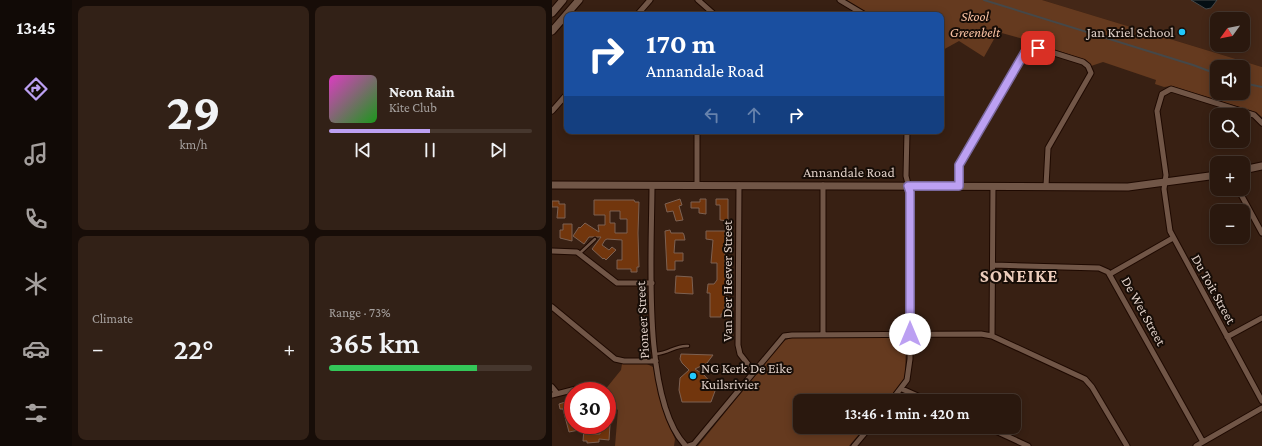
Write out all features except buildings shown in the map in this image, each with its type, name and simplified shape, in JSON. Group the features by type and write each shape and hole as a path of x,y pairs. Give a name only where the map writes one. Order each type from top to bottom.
{"street":[{"path":"552,13 561,1 570,10 579,0"},
{"path":"640,12 650,0"},
{"path":"698,0 712,12"},
{"path":"840,0 860,12"},
{"path":"552,31 564,17"},
{"path":"959,186 959,165 1025,52 1035,47 1083,62 1090,71 1090,76 1048,148 1046,186"},
{"name":"Du Toit Street","path":"1262,123 1254,115 1173,90 1166,90 1162,94 1157,111 1166,175 1165,196 1170,232 1262,401"},
{"path":"552,111 564,97"},
{"path":"697,134 697,186"},
{"path":"897,394 902,389 909,372 910,192 906,176 907,134"},
{"path":"1250,169 1262,166"},
{"name":"Annandale Road","path":"552,185 1128,187 1210,176"},
{"name":"Van Der Heever Street","path":"739,185 738,345 742,358 754,372"},
{"name":"Pioneer Street","path":"652,186 651,319 658,378 669,419 675,433 687,446"},
{"path":"823,186 823,335"},
{"path":"992,336 993,186"},
{"path":"1242,196 1262,233"},
{"path":"1110,274 1173,238"},
{"path":"552,251 572,251 580,253 614,282 652,283"},
{"name":"De Wet Street","path":"993,265 1099,268 1110,274 1203,442"},
{"path":"552,307 615,359 624,362 656,361"},
{"path":"1227,337 1262,318"},
{"path":"687,446 694,444 784,336 910,334 981,334 992,336 1085,379 1092,386 1127,446"},
{"path":"552,386 554,394 564,392"},
{"path":"902,389 913,394"},
{"path":"1196,446 1262,408"},
{"path":"854,446 864,434"},
{"path":"1002,434 1025,445"}],"lane":[{"path":"580,253 595,239"},
{"path":"655,354 669,353 680,346 688,346"}],"shaded area":[{"name":"Jan Kriel School","path":"1042,0 1262,0 1262,67 1250,63 1250,60 1239,60 1213,52 1250,52 1250,12 1210,12 1210,51"},
{"path":"1191,0 1217,0 1211,8 1206,9"}],"green space":[{"name":"Skool Greenbelt","path":"847,0 1042,0 1239,60 1210,60 1210,98 1172,86 1164,87 1155,84 1156,80 1103,62 1091,66 1086,60 1038,44 1031,45 1027,40 998,32 984,57 959,41 944,49 944,12 867,12"},
{"name":"Skool Greenbelt","path":"1250,63 1262,67 1262,117 1256,112 1250,110 1250,108 1243,108 1217,100 1250,100"},
{"path":"791,338 902,338 906,342 905,377 892,394 793,394 793,434 859,434 849,446 698,446 783,341"},
{"path":"622,364 647,364 653,367 667,421 675,439 674,446 615,446 618,410 616,408 616,382 611,382 621,370"}],"waterway":[{"path":"984,0 1210,71"},
{"path":"1250,84 1262,87"}],"place":[{"name":"Jan Kriel School","path":"1182,32"},
{"name":"NG Kerk De Eike Kuilsrivier","path":"693,376"}],"district":[{"name":"SONEIKE","path":"1019,276"}],"route":[{"path":"910,334 910,192 908,186 959,186 959,165 1025,52 1035,47 1038,48"}]}
